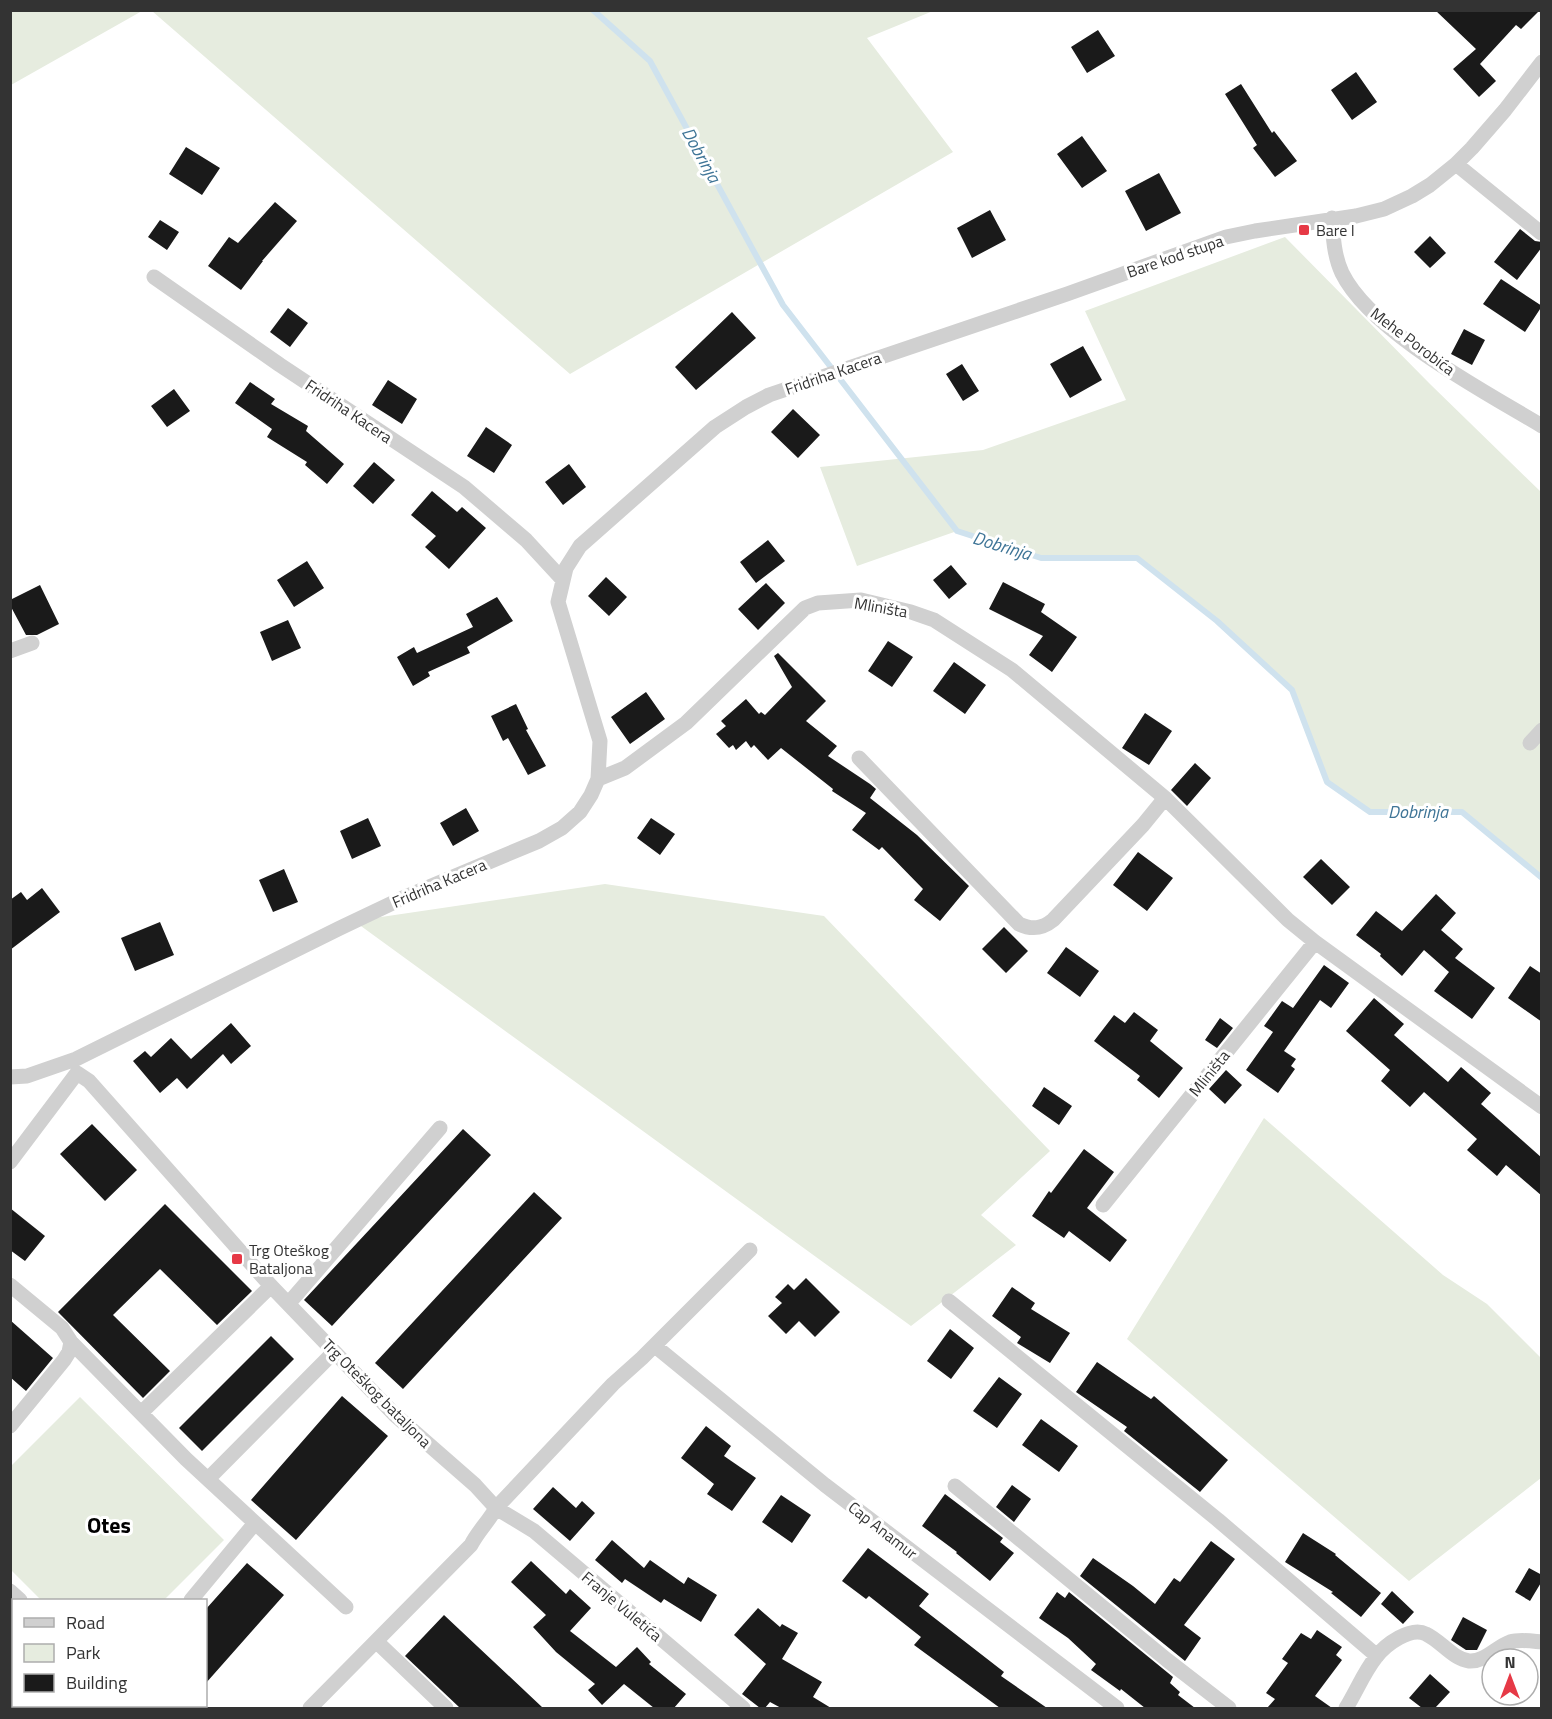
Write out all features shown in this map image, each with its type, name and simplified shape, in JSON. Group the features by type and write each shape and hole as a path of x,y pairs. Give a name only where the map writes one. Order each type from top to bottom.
{"street":[{"name":"Bare kod stupa","path":"891,354 1227,237 1332,218 1356,216 1384,209 1430,185 1456,164 1505,110 1542,62"},
{"path":"1456,164 1541,234"},
{"name":"Mehe Porobića","path":"1332,218 1334,242 1341,271 1369,309 1438,363 1542,426"},
{"name":"Fridriha Kacera","path":"154,277 280,365 464,487 526,540 562,579"},
{"name":"Fridriha Kacera","path":"10,1077 77,1066 340,928 402,898 539,841 562,828 580,812 591,795 598,778 601,758 600,741 587,692 558,602 562,579 571,558 580,546 715,427 746,407 769,395 891,354"},
{"name":"Mliništa","path":"598,778 625,768 686,723 805,608 818,603 861,600 934,620 1012,670 1165,798 1288,920 1315,942 1542,1107"},
{"path":"10,651 32,643"},
{"path":"1530,743 1542,730"},
{"path":"859,758 1019,924 1027,928 1038,929 1053,920 1143,825 1165,798"},
{"name":"Mliništa","path":"1103,1205 1315,942"},
{"path":"10,1162 77,1066"},
{"name":"Trg Oteškog bataljona","path":"77,1066 271,1286 395,1415 475,1485 496,1508"},
{"path":"289,1303 440,1128"},
{"path":"310,1708 378,1642 471,1545 496,1508 613,1384 655,1346 750,1251"},
{"path":"10,1285 62,1328 71,1342 208,1479 346,1607"},
{"path":"141,1413 271,1286"},
{"path":"950,1301 1218,1520 1377,1656"},
{"path":"10,1426 64,1360 71,1342"},
{"name":"Cap Anamur","path":"655,1346 825,1485 1117,1708"},
{"path":"208,1479 334,1352"},
{"path":"955,1486 1229,1708"},
{"name":"Franje Vuletića","path":"496,1508 534,1531 743,1708"},
{"path":"192,1599 255,1523"},
{"path":"1346,1708 1377,1656 1400,1638 1414,1631 1428,1635 1459,1658 1469,1661 1479,1660 1508,1642 1518,1640 1542,1642"},
{"path":"378,1642 446,1708"}],"green space":[{"path":"11,10 142,10 142,11 11,85"},
{"path":"152,11 933,11 867,38 953,152 570,374"},
{"path":"1285,237 1430,384 1541,492 1541,878 1462,812 1370,812 1327,782 1292,690 1217,621 1137,558 1041,558 957,531 857,566 820,467 983,450 1126,400 1085,311"},
{"path":"605,884 824,916 1050,1151 981,1215 1016,1245 911,1326 354,921"},
{"path":"1264,1118 1443,1275 1487,1304 1541,1358 1541,1478 1409,1581 1127,1339"},
{"path":"80,1397 224,1540 165,1599 40,1599 11,1570 11,1466"}],"building":[{"path":"1435,10 1540,10 1521,29 1516,25 1480,64 1496,81 1479,97 1453,69 1476,49"},
{"path":"1098,30 1115,56 1087,73 1071,47"},
{"path":"1356,72 1377,102 1352,120 1331,90"},
{"path":"1241,84 1272,133 1274,131 1297,161 1275,177 1253,148 1257,145 1225,94"},
{"path":"1082,136 1107,171 1082,188 1057,154"},
{"path":"186,147 220,168 202,195 169,174"},
{"path":"1159,173 1181,213 1146,231 1125,191"},
{"path":"275,202 297,221 262,261 241,290 208,266 229,237 238,243"},
{"path":"990,210 1006,240 972,258 957,228"},
{"path":"160,220 179,232 167,250 148,237"},
{"path":"1520,229 1535,241 1542,242 1542,247 1517,280 1494,262"},
{"path":"1430,236 1446,253 1430,268 1414,252"},
{"path":"1501,279 1542,306 1525,332 1483,304"},
{"path":"288,308 308,323 290,347 270,332"},
{"path":"732,312 756,338 696,390 675,367"},
{"path":"1464,329 1485,340 1472,365 1451,354"},
{"path":"1083,346 1102,380 1070,398 1050,364"},
{"path":"962,364 979,391 963,401 946,374"},
{"path":"388,380 417,399 402,424 372,405"},
{"path":"250,382 275,399 271,404 308,426 306,431 344,464 327,484 305,465 307,462 267,437 272,429 235,403"},
{"path":"174,389 190,411 167,427 151,406"},
{"path":"793,409 820,435 798,458 771,432"},
{"path":"486,427 512,445 494,473 467,456"},
{"path":"374,462 395,480 373,504 353,486"},
{"path":"569,464 586,487 563,505 545,482"},
{"path":"432,491 457,512 462,507 486,528 449,569 425,547 436,536 411,515"},
{"path":"768,540 785,561 756,583 740,562"},
{"path":"307,561 324,588 294,607 277,580"},
{"path":"951,565 967,584 949,599 933,580"},
{"path":"606,577 627,597 609,616 588,596"},
{"path":"1003,582 1045,604 1041,612 1077,637 1052,672 1029,655 1043,636 989,609"},
{"path":"766,583 785,603 758,630 738,609"},
{"path":"40,585 59,624 37,635 26,635 10,605 10,600"},
{"path":"497,597 513,621 467,647 470,653 428,672 430,676 413,686 397,657 414,647 417,653 473,627 466,614"},
{"path":"288,620 301,648 272,661 260,632"},
{"path":"888,641 913,657 892,687 868,671"},
{"path":"778,653 826,701 806,721 837,746 828,756 876,789 870,798 917,835 969,886 940,921 914,900 923,889 882,847 879,850 852,830 866,813 832,791 833,789 781,748 768,760 754,745 751,748 746,741 736,750 733,745 729,748 716,734 726,726 721,721 746,699 759,714 761,712 765,715 792,687 774,656"},
{"path":"954,662 986,685 965,714 933,691"},
{"path":"646,692 665,719 630,744 611,717"},
{"path":"516,704 528,729 526,730 546,766 528,775 508,738 503,741 491,716"},
{"path":"1145,713 1172,731 1149,765 1122,748"},
{"path":"1195,763 1211,778 1187,806 1171,790"},
{"path":"466,808 479,831 453,846 440,823"},
{"path":"368,818 381,846 352,859 340,831"},
{"path":"651,818 675,834 660,855 637,838"},
{"path":"1138,852 1173,878 1147,911 1113,885"},
{"path":"1321,859 1350,887 1332,905 1303,877"},
{"path":"284,869 298,902 273,912 259,880"},
{"path":"42,888 60,912 10,950 10,900 21,892 27,900"},
{"path":"1436,894 1456,913 1441,930 1463,949 1455,958 1495,988 1472,1019 1434,991 1449,972 1424,950 1402,976 1380,956 1381,954 1356,935 1376,911 1402,931"},
{"path":"160,922 174,955 135,971 121,938"},
{"path":"1004,927 1028,951 1006,973 982,949"},
{"path":"1066,947 1099,971 1080,997 1047,973"},
{"path":"1324,965 1349,983 1331,1008 1320,1000 1284,1051 1296,1059 1291,1066 1295,1069 1278,1093 1246,1070 1273,1032 1264,1026 1282,1001 1293,1008"},
{"path":"1530,966 1542,974 1542,1022 1508,998"},
{"path":"1374,998 1404,1024 1394,1035 1448,1082 1461,1067 1491,1093 1481,1104 1542,1158 1542,1196 1506,1165 1497,1176 1467,1150 1477,1139 1424,1092 1410,1107 1381,1081 1390,1070 1346,1031"},
{"path":"1134,1012 1158,1030 1150,1041 1183,1068 1159,1098 1137,1080 1140,1076 1094,1041 1114,1015 1125,1023"},
{"path":"1220,1018 1233,1028 1217,1048 1205,1040"},
{"path":"231,1023 251,1046 231,1064 223,1054 187,1089 177,1078 160,1093 133,1061 145,1051 151,1057 171,1038 191,1059"},
{"path":"1226,1070 1242,1085 1225,1104 1209,1089"},
{"path":"1044,1087 1072,1106 1059,1125 1032,1106"},
{"path":"92,1124 137,1170 105,1201 60,1154"},
{"path":"463,1129 491,1155 332,1326 304,1300"},
{"path":"1084,1149 1114,1172 1087,1208 1127,1240 1110,1262 1069,1231 1064,1238 1032,1216 1049,1191 1051,1193"},
{"path":"534,1192 562,1218 403,1389 375,1363"},
{"path":"165,1204 252,1291 217,1325 160,1269 113,1315 170,1371 143,1398 58,1312"},
{"path":"10,1208 45,1236 25,1261 10,1250"},
{"path":"806,1278 840,1312 815,1337 799,1321 786,1334 768,1316 782,1303 775,1297 788,1284 794,1290"},
{"path":"1012,1287 1035,1303 1031,1309 1070,1333 1050,1363 1017,1343 1021,1337 992,1316"},
{"path":"10,1320 53,1358 26,1391 10,1377"},
{"path":"950,1329 974,1348 951,1379 927,1361"},
{"path":"271,1336 294,1359 202,1451 179,1428"},
{"path":"1097,1362 1151,1399 1154,1396 1228,1460 1200,1492 1124,1431 1127,1427 1076,1392"},
{"path":"999,1377 1022,1394 997,1428 973,1411"},
{"path":"342,1396 388,1436 296,1540 251,1500"},
{"path":"1041,1419 1078,1446 1059,1472 1022,1445"},
{"path":"706,1426 731,1446 724,1456 756,1478 732,1511 707,1494 714,1484 681,1458"},
{"path":"1012,1485 1031,1499 1014,1522 996,1507"},
{"path":"553,1487 576,1508 582,1501 595,1513 570,1541 533,1509"},
{"path":"945,1494 1003,1538 1000,1542 1014,1553 990,1581 922,1526"},
{"path":"781,1495 811,1515 792,1543 762,1522"},
{"path":"1303,1533 1336,1554 1381,1593 1361,1617 1331,1593 1333,1592 1285,1562"},
{"path":"612,1540 644,1568 650,1560 684,1584 688,1577 717,1595 701,1622 664,1599 661,1603 625,1579 622,1583 595,1560"},
{"path":"1211,1541 1235,1559 1184,1625 1201,1638 1185,1661 1080,1576 1093,1558 1155,1604 1174,1578 1180,1582"},
{"path":"868,1548 929,1594 919,1606 1004,1672 1001,1676 1047,1708 1000,1708 914,1645 921,1637 869,1596 866,1599 842,1581"},
{"path":"531,1561 566,1594 570,1589 591,1608 570,1631 616,1667 637,1647 651,1662 649,1664 686,1694 674,1708 654,1708 624,1684 602,1705 588,1690 595,1684 556,1652 533,1627 546,1615 511,1582"},
{"path":"247,1563 284,1595 207,1682 207,1608"},
{"path":"1529,1568 1542,1575 1542,1581 1530,1601 1515,1592"},
{"path":"1392,1591 1414,1612 1403,1624 1381,1604"},
{"path":"1057,1592 1065,1598 1069,1592 1173,1677 1170,1683 1180,1692 1178,1695 1195,1708 1145,1708 1091,1670 1096,1664 1068,1638 1039,1618"},
{"path":"758,1608 780,1627 782,1624 798,1633 782,1659 822,1682 813,1697 831,1708 781,1708 770,1702 765,1708 760,1708 742,1694 766,1664 734,1635"},
{"path":"444,1615 543,1708 460,1708 405,1656"},
{"path":"1463,1617 1487,1630 1477,1650 1466,1650 1451,1640"},
{"path":"1317,1630 1342,1647 1336,1655 1342,1660 1315,1696 1332,1708 1267,1708 1275,1699 1266,1693 1288,1663 1282,1659 1301,1633 1311,1639"},
{"path":"1430,1674 1450,1692 1435,1708 1422,1708 1409,1698"}],"waterway":[{"name":"Dobrinja","path":"593,10 650,61 783,305 957,531 1041,558 1137,558 1217,621 1292,690 1327,782 1370,812 1462,812 1542,878"}],"place":[{"name":"Bare I","path":"1304,230"},
{"name":"Trg Oteškog Bataljona","path":"237,1259"}],"district":[{"name":"Otes","path":"109,1525"}]}
